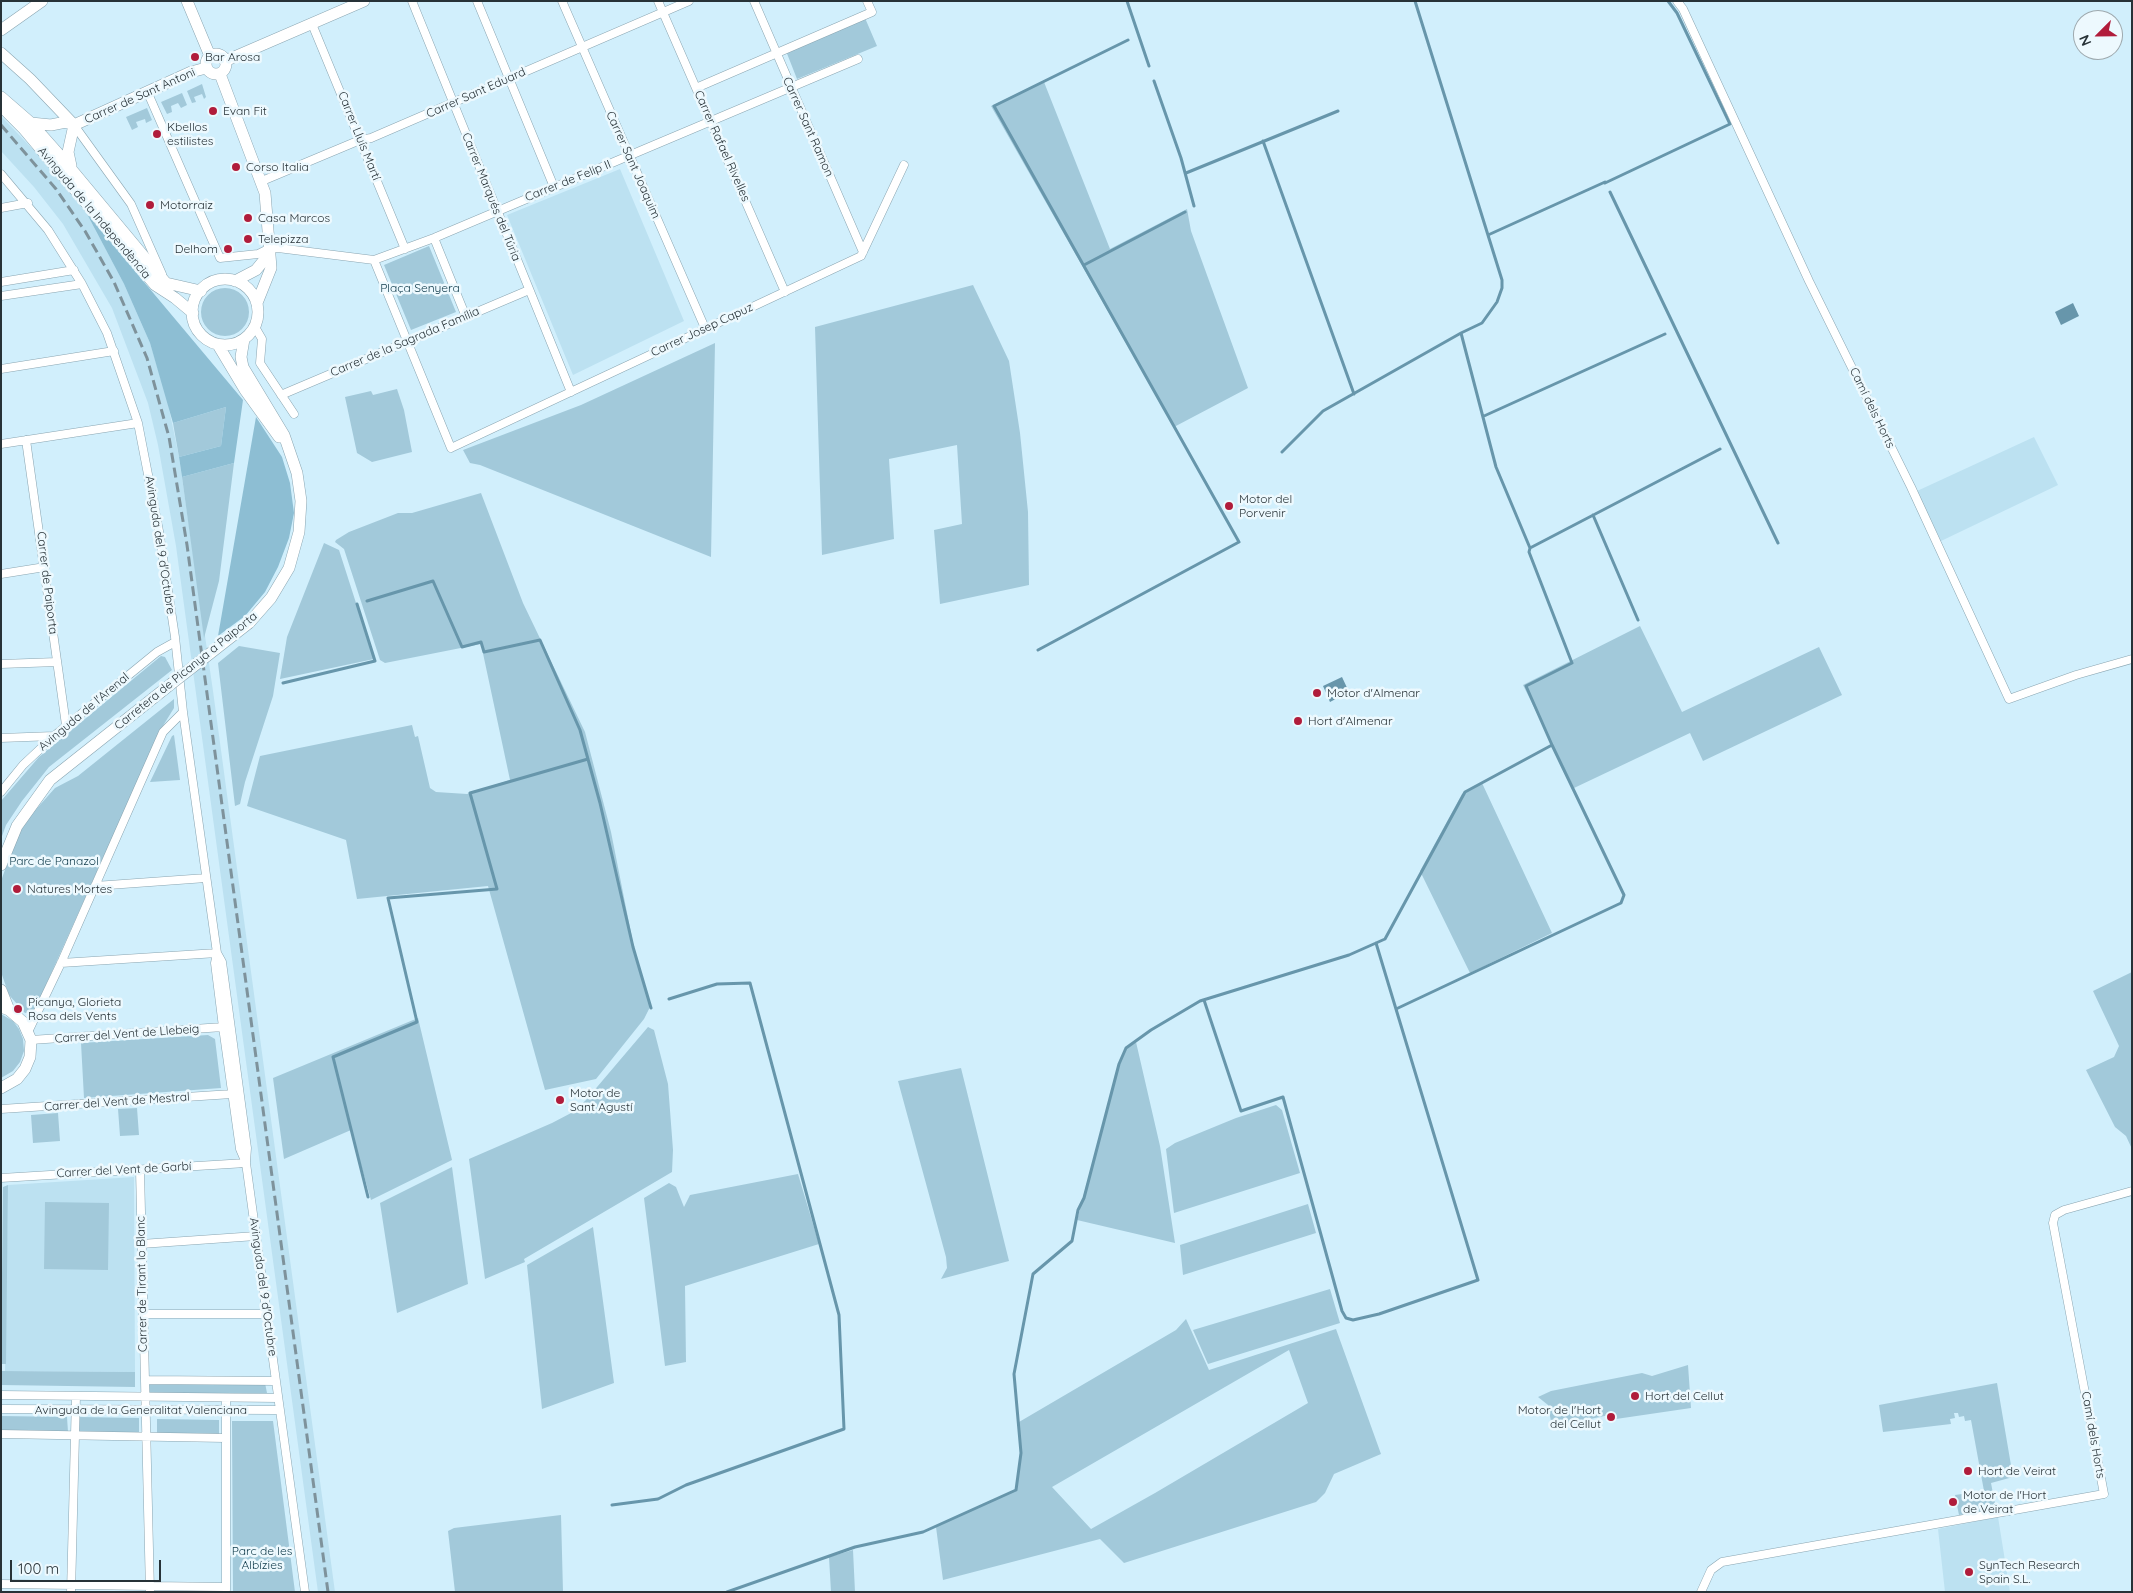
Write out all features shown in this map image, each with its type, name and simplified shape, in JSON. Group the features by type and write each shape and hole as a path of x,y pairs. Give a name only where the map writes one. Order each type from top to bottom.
{"street":[{"path":"1,30 42,1"},
{"path":"187,1 210,56"},
{"path":"225,61 364,1"},
{"name":"Carrer Marqués del Túria","path":"412,1 571,392"},
{"path":"477,1 554,187"},
{"name":"Carrer Sant Joaquim","path":"562,1 705,328"},
{"name":"Carrer Rafael Rivelles","path":"658,1 785,292"},
{"name":"Carrer Sant Eduard","path":"262,180 360,140 371,138 504,82 508,77 581,48 689,1"},
{"name":"Carrer Sant Ramon","path":"754,1 863,252"},
{"path":"696,88 872,12 867,1"},
{"name":"Camí dels Horts","path":"1677,1 1683,9 1809,282 1911,487 2009,699 2076,675 2132,659"},
{"name":"Carrer Lluís Martí","path":"312,24 405,249"},
{"name":"Avinguda de la Independència","path":"1,53 30,79 74,125 131,204 166,283"},
{"path":"219,55 225,61 225,70 220,74 214,74 206,68 206,60 210,56 219,55"},
{"name":"Carrer de Felip II","path":"147,91 220,258 258,254 278,248 374,260 434,238 858,59"},
{"name":"Carrer de Sant Antoni","path":"74,125 147,91 191,72 206,68"},
{"path":"220,74 262,180 265,193 271,268 257,303 255,327 244,339 235,344 218,345 202,336 197,329 193,313 194,305 201,290 217,281 235,281 256,270 269,251"},
{"name":"Avinguda de la Independència","path":"1,97 31,123 166,283 201,290"},
{"name":"Avinguda de la Independència","path":"1,106 23,128 155,285 193,313"},
{"path":"31,123 51,125 66,122 74,125 68,152 72,170"},
{"path":"863,252 904,165"},
{"name":"Avinguda del 9 d'Octubre","path":"1,174 28,203 82,284 114,351 138,423 159,531 216,953 215,964 232,1094 240,1149 246,1163"},
{"path":"1,208 28,203"},
{"path":"434,238 466,316"},
{"name":"Carrer Josep Capuz","path":"407,341 452,448 861,256 863,252"},
{"path":"374,260 407,341"},
{"path":"1,282 74,270"},
{"path":"235,281 252,293 257,303"},
{"path":"1,296 82,284"},
{"name":"Carrer de la Sagrada Família","path":"281,395 529,290"},
{"path":"255,327 262,339 260,363 294,414"},
{"name":"Carretera de Picanya a Paiporta","path":"1,865 17,826 50,780 249,623 271,598 288,568 295,549 300,516 300,487 276,421 243,367 241,357 244,339"},
{"name":"Carretera de Picanya a Paiporta","path":"218,345 245,390 286,446"},
{"path":"1,369 114,351"},
{"path":"1,444 138,423"},
{"name":"Carrer de Paiporta","path":"26,440 66,725"},
{"path":"1,574 45,567"},
{"name":"Avinguda de l'Arenal","path":"1,792 23,765 66,725 157,652 175,642"},
{"path":"1,664 57,662"},
{"path":"29,1036 167,728 183,712"},
{"path":"167,728 174,727 186,733"},
{"path":"1,738 54,736"},
{"path":"95,886 206,878"},
{"path":"61,963 216,953"},
{"name":"Avinguda del 9 d'Octubre","path":"216,953 222,962 247,1148 246,1163 305,1592"},
{"path":"1,990 5,1009 22,1022 29,1036 30,1057 26,1069 3,1090"},
{"name":"Carrer del Vent de Llebeig","path":"29,1036 223,1027"},
{"name":"Carrer del Vent de Mestral","path":"1,1109 232,1094"},
{"name":"Carrer del Vent de Garbí","path":"1,1178 246,1163"},
{"name":"Carrer de Tirant lo Blanc","path":"140,1170 150,1589"},
{"name":"Camí dels Horts","path":"1701,1592 1711,1570 1722,1562 2104,1494 2053,1223 2055,1215 2064,1210 2132,1191"},
{"path":"141,1244 256,1236"},
{"path":"143,1314 267,1314"},
{"path":"145,1380 276,1381"},
{"name":"Avinguda de la Generalitat Valenciana","path":"1,1395 278,1398"},
{"path":"72,1588 76,1396"},
{"path":"1,1584 72,1588 226,1589 226,1398"},
{"name":"Avinguda de la Generalitat Valenciana","path":"1,1409 280,1410"},
{"name":"Avinguda de la Generalitat Valenciana","path":"1,1434 74,1437 225,1438"}],"shaded area":[{"path":"1,116 43,160 87,214 124,284 150,343 167,399 179,457 213,691 335,1592 318,1592 176,546 158,445 148,403 112,308 63,224 34,187 1,151"},
{"path":"620,169 684,321 573,375 507,215"},
{"path":"87,214 243,400 234,463 182,477 179,457 221,446 226,407 173,423 150,343 124,284"},
{"path":"2073,303 2079,316 2061,325 2055,312"},
{"path":"256,417 282,457 290,483 294,513 289,538 278,567 265,592 245,616 218,636"},
{"path":"2034,437 2058,485 1941,541 1917,491"},
{"path":"1342,677 1349,692 1330,702 1323,686"},
{"path":"134,1177 135,1372 5,1371 8,1185"},
{"path":"1998,1517 2010,1592 1945,1592 1938,1529"}],"green space":[{"path":"865,18 877,46 797,79 786,51"},
{"path":"1044,82 1110,249 1187,209 1191,231 1248,388 1174,427 991,106"},
{"path":"202,84 206,97 204,99 202,94 194,97 196,102 192,103 187,91"},
{"path":"182,93 187,105 181,108 178,103 171,106 172,112 167,114 161,102"},
{"path":"147,108 152,120 146,123 145,119 136,122 138,127 132,130 126,117"},
{"name":"Plaça Senyera","path":"429,246 456,312 411,330 384,265"},
{"path":"973,285 1009,361 1020,433 1028,512 1029,585 940,604 934,530 962,524 957,445 889,459 894,539 822,555 815,327"},
{"path":"220,288 230,288 242,295 249,307 249,317 242,329 230,336 220,336 212,332 205,325 201,317 201,307 205,299 212,292"},
{"path":"715,343 711,557 480,465 470,463 463,450 581,405"},
{"path":"397,389 404,410 412,452 372,462 357,453 345,397 371,391 373,395"},
{"path":"226,407 221,446 179,457 173,423"},
{"path":"234,463 219,581 204,638 182,477"},
{"path":"481,493 523,603 585,732 611,832 635,953 651,1005 644,1019 596,1079 545,1090 488,886 357,899 346,840 247,806 260,756 412,725 415,737 418,736 430,788 436,792 467,794 510,780 481,644 385,663 380,660 344,549 335,542 349,532 398,513 412,513"},
{"path":"324,543 339,550 374,659 280,679 287,637"},
{"path":"1640,626 1682,712 1819,647 1842,695 1703,761 1690,733 1574,788 1523,685"},
{"path":"239,646 280,653 273,696 245,782 240,804 235,806 218,663"},
{"path":"161,656 165,657 172,670 49,767 6,825 1,839 1,801 39,757"},
{"name":"Parc de Panazol","path":"174,699 174,708 161,729 36,1007 31,1012 25,1013 9,995 1,972 1,881 17,836 31,815 55,788 78,776"},
{"path":"174,735 180,780 150,782 172,736"},
{"path":"1482,783 1552,933 1470,973 1420,871 1462,794"},
{"path":"2132,972 2132,1149 2126,1136 2115,1127 2086,1070 2114,1057 2119,1046 2093,991"},
{"path":"1,1014 13,1021 19,1029 23,1039 24,1051 20,1062 13,1071 1,1078"},
{"path":"418,1018 452,1160 371,1200 351,1130 284,1159 273,1078"},
{"path":"648,1027 654,1030 668,1084 673,1150 672,1172 524,1259 525,1262 485,1279 469,1159 573,1112 586,1100"},
{"path":"208,1035 215,1039 221,1088 84,1098 81,1043"},
{"path":"1136,1042 1160,1146 1175,1243 1077,1220 1120,1059 1125,1050"},
{"path":"961,1068 1009,1261 941,1279 947,1268 946,1257 898,1081"},
{"path":"1276,1105 1282,1110 1300,1173 1174,1213 1166,1149 1175,1143 1236,1118"},
{"path":"137,1108 139,1135 120,1136 118,1109"},
{"path":"58,1113 60,1141 33,1143 31,1115"},
{"path":"452,1167 468,1284 397,1313 380,1203"},
{"path":"798,1174 819,1244 685,1286 686,1362 665,1366 644,1198 669,1183 676,1187 684,1207 690,1195"},
{"path":"8,1185 6,1364 1,1364 3,1187"},
{"path":"45,1202 109,1203 108,1270 44,1269"},
{"path":"1308,1204 1316,1233 1183,1275 1180,1245"},
{"path":"593,1227 614,1383 542,1409 527,1265"},
{"path":"1330,1289 1340,1323 1208,1364 1193,1330"},
{"path":"1186,1319 1209,1370 1336,1329 1381,1454 1334,1474 1325,1493 1316,1502 1124,1563 1100,1539 943,1580 936,1527 1016,1490 1021,1455 1019,1422 1176,1330","holes":["1289,1350 1308,1403 1091,1529 1052,1487"]},
{"path":"1688,1365 1691,1408 1616,1419 1614,1414 1552,1427 1548,1405 1538,1397 1551,1391 1642,1373 1652,1376"},
{"path":"1,1371 135,1372 135,1387 1,1385"},
{"path":"149,1383 265,1383 267,1393 150,1393"},
{"path":"1997,1383 2013,1477 1991,1483 1996,1509 1959,1515 1955,1495 1984,1491 1971,1420 1965,1421 1964,1416 1959,1417 1958,1413 1954,1413 1955,1418 1950,1419 1951,1424 1883,1432 1879,1405"},
{"path":"1,1416 67,1417 68,1432 1,1431"},
{"path":"79,1417 139,1418 139,1433 79,1432"},
{"path":"157,1419 219,1420 219,1434 157,1433"},
{"name":"Parc de les Albízies","path":"232,1421 273,1421 295,1592 233,1592"},
{"path":"561,1515 563,1592 455,1592 448,1531 454,1528"},
{"path":"853,1550 855,1592 831,1592 829,1557"}],"waterway":[{"path":"1127,1 1149,66"},
{"path":"727,1592 855,1547 923,1532 1016,1490 1021,1453 1014,1374 1033,1274 1072,1241 1078,1210 1084,1198 1119,1064 1126,1048 1151,1030 1200,1001 1349,955 1385,939 1465,792 1552,745 1526,686 1572,663 1529,552 1530,548 1496,467 1461,333 1482,323 1497,302 1502,288 1502,280 1415,1"},
{"path":"1605,183 1730,124 1677,13 1668,1"},
{"path":"1038,650 1239,542 994,106 1128,40"},
{"path":"1154,81 1181,158 1194,206"},
{"path":"1186,173 1338,111"},
{"path":"1263,141 1354,394"},
{"path":"1488,235 1605,182"},
{"path":"1610,192 1778,543"},
{"path":"1084,265 1185,212"},
{"path":"1282,452 1323,411 1461,333"},
{"path":"1484,416 1665,334"},
{"path":"1530,548 1720,449"},
{"path":"1593,515 1638,620"},
{"path":"367,601 433,581 462,647 481,642 484,652 540,640 580,730 600,803 633,947 651,1008"},
{"path":"283,683 375,661 357,604"},
{"path":"1396,1009 1621,903 1624,895 1552,745"},
{"path":"368,1197 333,1057 417,1022 388,898 497,889 470,793 588,759"},
{"path":"1204,1000 1241,1111 1283,1097 1342,1311 1346,1318 1353,1320 1379,1314 1478,1280 1376,943"},
{"path":"612,1505 658,1499 686,1485 844,1429 839,1315 750,983 717,984 669,999"}],"railway":[{"path":"1,125 56,189 85,231 114,282 147,358 169,437 187,545 328,1592"}],"place":[{"name":"Bar Arosa","path":"195,57"},
{"name":"Evan Fit","path":"213,111"},
{"name":"Kbellos estilistes","path":"157,134"},
{"name":"Corso Italia","path":"236,167"},
{"name":"Motorraiz","path":"150,205"},
{"name":"Casa Marcos","path":"248,218"},
{"name":"Telepizza","path":"248,239"},
{"name":"Delhom","path":"228,249"},
{"name":"Motor del Porvenir","path":"1229,506"},
{"name":"Motor d'Almenar","path":"1317,693"},
{"name":"Hort d'Almenar","path":"1298,721"},
{"name":"Natures Mortes","path":"17,889"},
{"name":"Picanya, Glorieta Rosa dels Vents","path":"18,1009"},
{"name":"Motor de Sant Agustí","path":"560,1100"},
{"name":"Hort del Cellut","path":"1635,1396"},
{"name":"Motor de l'Hort del Cellut","path":"1611,1417"},
{"name":"Hort de Veirat","path":"1968,1471"},
{"name":"Motor de l'Hort de Veirat","path":"1953,1502"},
{"name":"SynTech Research Spain S.L.","path":"1969,1572"}]}
